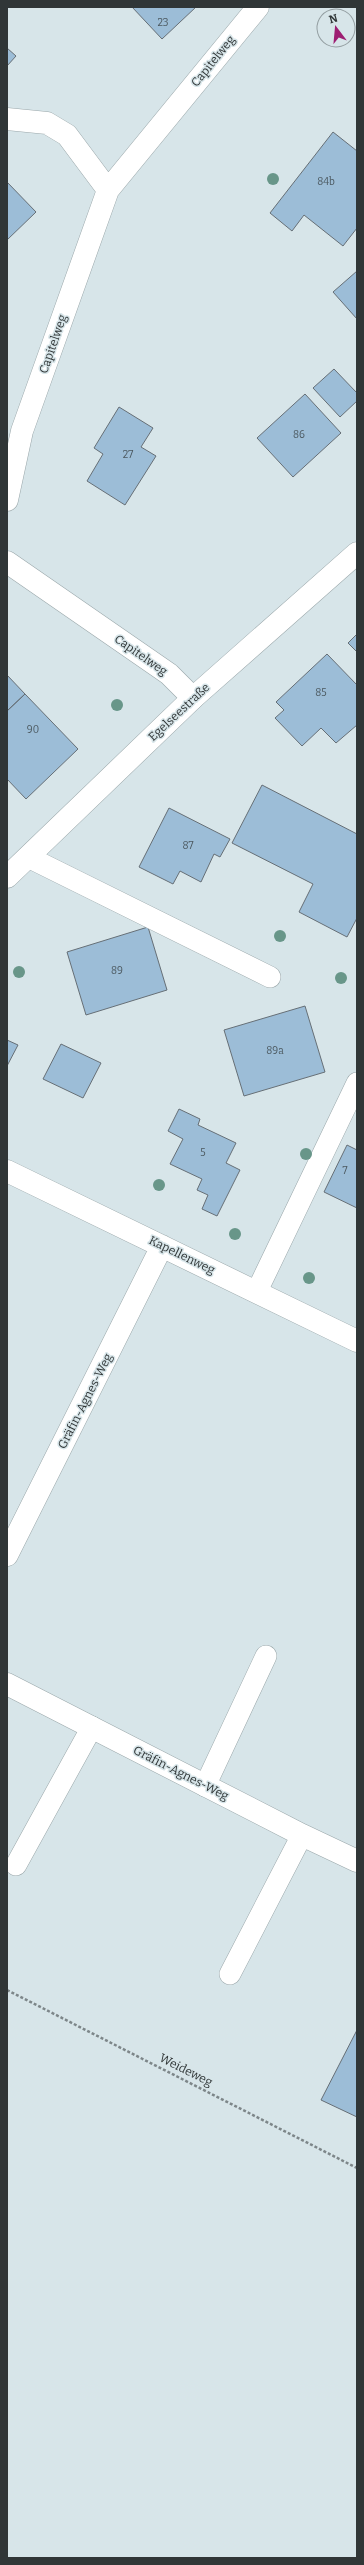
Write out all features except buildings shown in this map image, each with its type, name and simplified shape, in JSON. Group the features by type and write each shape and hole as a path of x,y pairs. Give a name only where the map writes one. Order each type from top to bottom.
{"street":[{"name":"Capitelweg","path":"7,500 22,431 108,190 258,7"},
{"path":"7,119 47,123 67,135 108,190"},
{"name":"Egelseestraße","path":"7,877 193,698 357,553"},
{"name":"Capitelweg","path":"7,562 169,674 193,698"},
{"name":"Kapellenweg","path":"7,1171 257,1291 357,1341"},
{"name":"Gräfin-Agnes-Weg","path":"7,1555 162,1246"},
{"name":"Gräfin-Agnes-Weg","path":"7,1684 205,1786 357,1861"}],"lane":[{"path":"28,857 270,977"},
{"path":"257,1291 357,1083"},
{"path":"205,1786 266,1656"},
{"path":"16,1865 92,1728"},
{"path":"230,1974 302,1835"}],"path":[{"name":"Weideweg","path":"7,1990 357,2168"}]}
